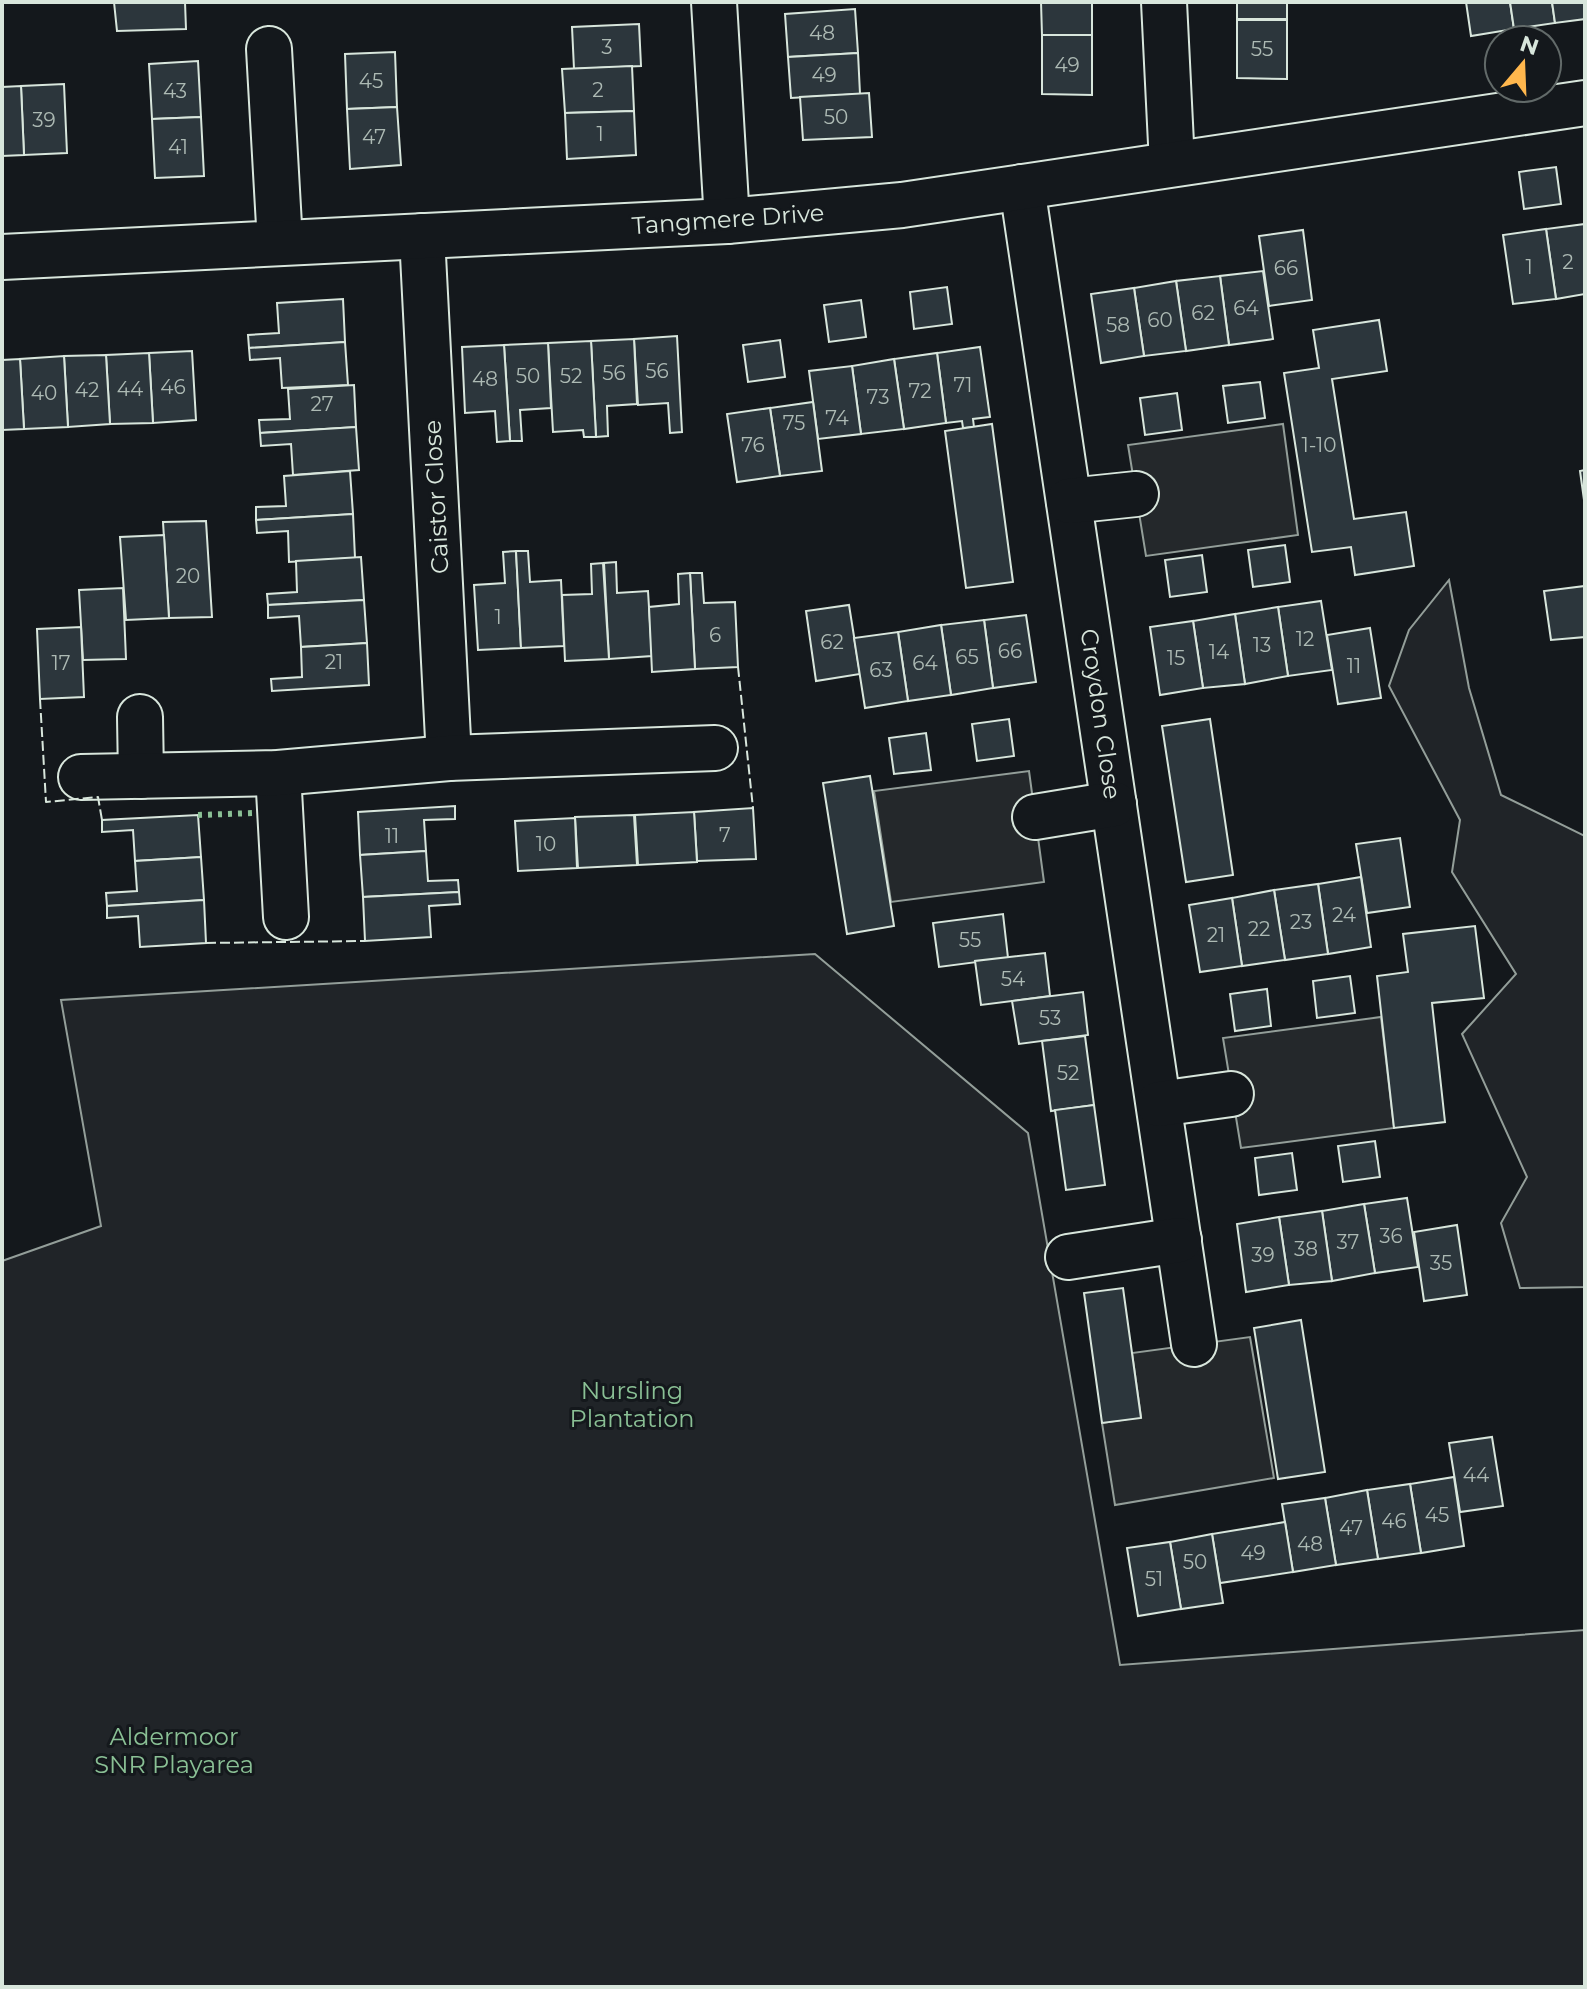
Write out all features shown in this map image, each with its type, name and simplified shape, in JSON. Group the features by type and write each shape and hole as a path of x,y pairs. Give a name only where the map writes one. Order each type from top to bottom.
{"street":[{"path":"714,2 727,221"},
{"path":"1164,2 1172,164"},
{"path":"269,49 280,243"},
{"name":"Tangmere Drive","path":"2,257 727,221 902,205 1585,103"},
{"name":"Croydon Close","path":"1022,187 1194,1344"},
{"name":"Caistor Close","path":"422,236 449,758"},
{"path":"1069,501 1136,494"},
{"path":"140,717 141,776"},
{"path":"81,777 278,773 449,758 715,748"},
{"path":"278,773 286,917"},
{"path":"1035,817 1114,804"},
{"path":"1159,1104 1231,1094"},
{"path":"1068,1257 1179,1240"}],"green space":[{"path":"1449,580 1469,688 1501,795 1585,836 1585,1287 1520,1288 1501,1223 1527,1177 1462,1034 1516,974 1452,872 1460,820 1389,686 1409,630"},
{"name":"Nursling Plantation","path":"815,954 1028,1133 1120,1665 1585,1630 1585,1987 2,1987 2,1261 101,1226 61,1000"}],"shaded area":[{"path":"1283,424 1298,535 1146,556 1128,445"},
{"path":"1029,771 1044,882 891,902 874,791"},
{"path":"1381,1017 1394,1128 1241,1148 1223,1038"},
{"path":"1250,1337 1274,1478 1115,1505 1102,1423 1141,1417 1132,1353"}],"building":[{"path":"114,2 185,2 186,29 117,31"},
{"path":"1041,2 1092,2 1092,35 1042,35"},
{"path":"1237,2 1287,2 1287,19 1237,19"},
{"path":"1466,2 1510,2 1513,24 1483,24 1483,34 1471,36"},
{"path":"1510,2 1552,2 1555,23 1513,24"},
{"path":"1552,2 1585,2 1585,19 1555,23"},
{"path":"855,9 858,53 788,57 785,14"},
{"path":"1237,20 1287,20 1287,79 1237,78"},
{"path":"639,24 641,66 574,69 572,27"},
{"path":"1042,35 1092,35 1092,95 1042,94"},
{"path":"395,52 397,107 347,109 345,54"},
{"path":"858,53 860,94 791,98 788,57"},
{"path":"198,61 201,117 152,119 149,64"},
{"path":"632,66 634,111 565,113 562,69"},
{"path":"64,84 67,153 24,155 21,86"},
{"path":"21,86 24,155 2,156 2,87"},
{"path":"869,93 872,137 803,140 800,97"},
{"path":"397,107 401,165 350,169 347,109"},
{"path":"634,111 636,155 567,159 565,113"},
{"path":"201,117 204,176 155,178 152,119"},
{"path":"1556,167 1561,204 1524,209 1519,172"},
{"path":"1585,224 1585,294 1556,299 1546,229"},
{"path":"1546,229 1556,299 1513,304 1503,235"},
{"path":"1303,230 1312,300 1269,306 1259,236"},
{"path":"1263,271 1273,339 1229,345 1220,276"},
{"path":"1220,276 1229,345 1186,351 1176,281"},
{"path":"1176,281 1186,351 1144,356 1134,288"},
{"path":"947,287 952,324 914,329 910,292"},
{"path":"1134,288 1144,356 1101,363 1091,294"},
{"path":"343,299 345,342 249,348 248,335 279,333 277,303"},
{"path":"861,300 866,337 829,342 824,305"},
{"path":"1379,320 1387,371 1332,379 1354,519 1406,512 1414,566 1355,575 1351,547 1312,552 1284,373 1319,368 1313,330"},
{"path":"677,336 682,432 670,433 668,403 638,405 634,339"},
{"path":"634,339 637,404 607,406 608,436 596,437 591,341"},
{"path":"780,340 785,377 748,382 743,345"},
{"path":"591,341 596,437 584,437 583,430 553,432 548,343"},
{"path":"345,342 348,385 282,388 280,358 250,360 249,348"},
{"path":"548,343 551,408 520,410 522,441 510,441 504,345"},
{"path":"504,345 510,441 497,442 495,411 465,413 462,347"},
{"path":"980,347 990,417 973,419 974,427 963,428 962,421 946,423 937,353"},
{"path":"192,351 196,420 153,423 149,353"},
{"path":"149,353 153,423 110,424 106,355"},
{"path":"937,353 946,423 904,429 894,359"},
{"path":"106,355 110,424 68,427 64,356"},
{"path":"64,356 68,427 24,429 20,359"},
{"path":"20,359 24,429 2,430 2,360"},
{"path":"894,359 904,429 861,434 852,366"},
{"path":"852,366 861,434 818,439 809,371"},
{"path":"1260,382 1265,418 1228,423 1223,386"},
{"path":"354,385 356,427 260,433 259,420 290,419 288,389"},
{"path":"1177,393 1182,430 1145,435 1140,398"},
{"path":"813,402 822,471 780,476 770,408"},
{"path":"770,408 780,476 737,482 727,414"},
{"path":"992,424 1013,582 966,588 945,431"},
{"path":"356,427 359,470 293,475 291,444 261,446 260,433"},
{"path":"1585,470 1585,507 1580,471"},
{"path":"350,471 353,514 256,520 256,507 286,506 284,476"},
{"path":"353,514 355,558 289,562 288,531 257,533 256,520"},
{"path":"206,521 212,617 169,618 163,522"},
{"path":"164,535 169,618 126,620 120,537"},
{"path":"1285,545 1290,582 1253,587 1248,550"},
{"path":"516,551 521,648 478,650 474,585 505,583 503,552"},
{"path":"516,551 528,551 530,582 561,580 564,646 521,648"},
{"path":"1202,555 1207,592 1170,597 1165,560"},
{"path":"361,557 364,600 268,605 267,594 297,592 296,561"},
{"path":"616,562 617,593 648,591 652,656 609,659 604,563"},
{"path":"603,563 609,659 565,661 562,595 592,594 591,564"},
{"path":"690,573 702,573 704,603 735,602 738,667 695,669"},
{"path":"690,573 695,669 652,672 649,607 679,604 678,574"},
{"path":"1585,586 1585,637 1551,640 1544,591"},
{"path":"123,588 126,659 83,660 79,590"},
{"path":"364,600 367,643 301,647 299,616 268,618 268,605"},
{"path":"1321,601 1332,670 1288,676 1278,607"},
{"path":"849,605 860,674 816,681 806,611"},
{"path":"1278,607 1288,676 1245,684 1235,614"},
{"path":"1235,614 1245,684 1203,688 1193,621"},
{"path":"1026,615 1036,682 993,688 984,620"},
{"path":"984,620 993,688 951,695 941,625"},
{"path":"1193,621 1203,688 1160,695 1150,627"},
{"path":"941,625 951,695 908,701 898,632"},
{"path":"81,627 84,697 40,699 37,629"},
{"path":"1370,628 1381,698 1338,704 1327,635"},
{"path":"898,632 908,701 865,708 854,638"},
{"path":"367,643 369,685 272,691 271,679 302,677 301,647"},
{"path":"1009,719 1014,756 977,761 972,724"},
{"path":"1210,719 1233,875 1186,882 1162,726"},
{"path":"926,733 931,770 894,774 889,738"},
{"path":"870,776 894,926 847,934 823,783"},
{"path":"455,806 455,819 424,820 426,851 360,855 358,812"},
{"path":"753,808 756,859 697,861 694,812"},
{"path":"694,812 697,862 638,865 635,815"},
{"path":"198,815 201,857 135,861 133,830 102,832 102,820"},
{"path":"634,815 637,865 578,868 575,817"},
{"path":"575,818 577,868 518,871 515,821"},
{"path":"1400,838 1410,907 1367,913 1356,844"},
{"path":"426,851 428,881 458,880 459,892 363,897 360,855"},
{"path":"201,857 204,900 107,906 106,893 137,891 135,861"},
{"path":"1361,877 1371,947 1328,954 1318,884"},
{"path":"1318,884 1328,954 1285,960 1274,890"},
{"path":"1274,890 1285,960 1242,966 1232,898"},
{"path":"459,892 460,904 429,906 431,937 365,941 363,897"},
{"path":"1232,898 1242,966 1200,972 1189,905"},
{"path":"204,900 206,943 140,947 138,916 107,918 107,906"},
{"path":"1003,914 1008,958 939,967 933,923"},
{"path":"1475,926 1484,998 1432,1003 1445,1122 1394,1128 1377,976 1408,972 1403,934"},
{"path":"1045,953 1050,996 981,1005 975,961"},
{"path":"1350,976 1355,1013 1317,1018 1313,981"},
{"path":"1267,989 1271,1026 1235,1031 1230,994"},
{"path":"1083,992 1088,1035 1019,1044 1012,1001"},
{"path":"1085,1036 1094,1105 1051,1111 1042,1041"},
{"path":"1094,1105 1105,1185 1066,1190 1055,1110"},
{"path":"1375,1141 1380,1177 1343,1182 1338,1146"},
{"path":"1292,1153 1297,1190 1259,1195 1255,1158"},
{"path":"1407,1198 1418,1267 1375,1273 1364,1204"},
{"path":"1364,1204 1375,1273 1332,1281 1322,1211"},
{"path":"1322,1211 1332,1281 1289,1285 1279,1217"},
{"path":"1279,1217 1289,1285 1246,1292 1237,1224"},
{"path":"1457,1225 1467,1295 1424,1301 1414,1232"},
{"path":"1123,1288 1141,1418 1102,1423 1084,1293"},
{"path":"1301,1320 1325,1472 1278,1479 1254,1328"},
{"path":"1492,1437 1503,1506 1460,1512 1449,1443"},
{"path":"1454,1477 1464,1546 1421,1553 1410,1484"},
{"path":"1410,1484 1421,1553 1378,1559 1367,1490"},
{"path":"1367,1490 1378,1559 1336,1565 1325,1498"},
{"path":"1325,1498 1336,1565 1293,1572 1282,1504"},
{"path":"1285,1522 1293,1572 1220,1583 1212,1534"},
{"path":"1212,1534 1223,1603 1181,1609 1170,1542"},
{"path":"1170,1542 1181,1609 1138,1616 1127,1548"}],"hedge":[{"path":"198,815 255,813"}],"fence":[{"path":"738,667 753,808"},
{"path":"40,699 46,802 98,797 102,820"},
{"path":"206,943 365,941"}],"park label":[{"name":"Aldermoor SNR Playarea","path":"174,1750"}]}
